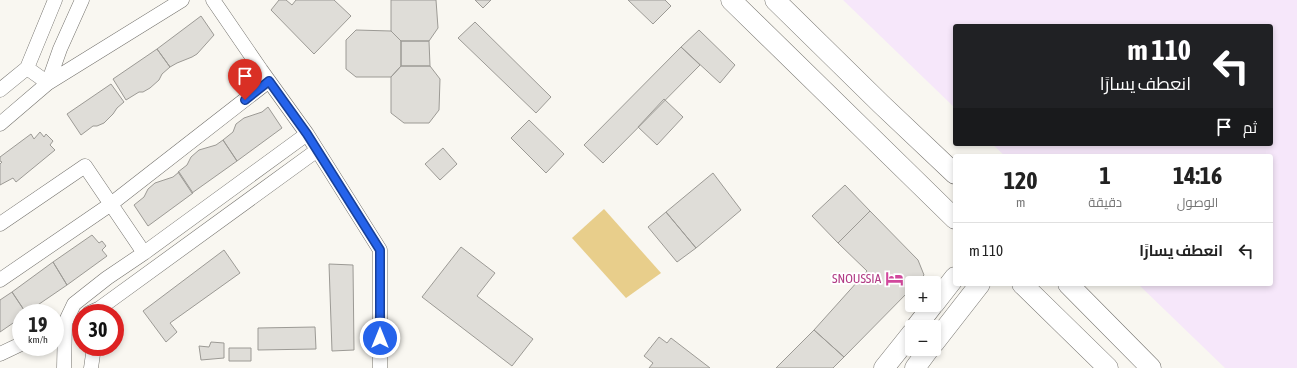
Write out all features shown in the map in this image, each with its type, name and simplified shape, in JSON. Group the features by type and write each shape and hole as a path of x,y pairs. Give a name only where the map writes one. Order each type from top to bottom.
{"main road":[{"path":"731,0 953,217"},
{"path":"775,0 953,172"},
{"path":"941,296 953,280"},
{"path":"941,334 978,286"},
{"path":"1024,286 1108,368"},
{"path":"1070,286 1151,368"},
{"path":"922,320 928,312"},
{"path":"884,368 905,341"},
{"path":"915,368 924,356"}],"street":[{"path":"0,90 27,68 55,0"},
{"path":"48,83 60,49 82,0"},
{"path":"0,124 48,83 182,0"},
{"path":"214,0 307,134 316,151 380,250 380,368"},
{"path":"27,68 48,83"},
{"path":"0,280 111,204 269,81"},
{"path":"64,320 74,304 107,278 144,253 307,134"},
{"path":"106,304 316,151"},
{"path":"0,224 85,166 144,253"},
{"path":"0,354 12,348"},
{"path":"63,356 64,368"},
{"path":"91,368 93,356"}],"shaded area":[{"path":"843,0 1297,0 1297,368 1225,368 1140,286 1273,286 1273,154 1003,154 994,146 1273,146 1273,24 953,24 953,106"},
{"path":"604,209 661,273 626,298 572,238"}],"building":[{"path":"279,0 286,0 292,5 296,0 334,0 351,16 314,54 271,10"},
{"path":"391,0 436,0 438,28 429,41 401,41 391,31"},
{"path":"475,0 491,0 483,8"},
{"path":"628,0 665,0 671,6 653,24"},
{"path":"201,16 214,35 197,54 170,67 157,49"},
{"path":"475,22 551,97 536,113 458,38"},
{"path":"356,30 391,31 401,41 401,66 391,77 356,77 346,69 346,40"},
{"path":"699,30 735,65 720,83 681,47"},
{"path":"401,41 429,41 430,66 401,66"},
{"path":"681,47 700,65 603,163 584,145"},
{"path":"157,49 170,67 150,88 143,92 139,92 126,100 113,79"},
{"path":"401,66 430,66 440,79 439,110 429,123 404,123 391,113 391,77"},
{"path":"111,84 124,102 104,123 93,126 81,135 67,114"},
{"path":"664,99 683,117 657,145 638,127"},
{"path":"268,107 282,128 237,161 223,140 233,132 236,124 244,118 262,112"},
{"path":"529,120 564,154 546,173 511,138"},
{"path":"40,132 44,137 46,134 53,141 50,145 55,150 16,182 13,178 0,185 0,164 2,162 0,161 0,157 31,134 34,139"},
{"path":"223,140 237,161 192,193 178,172 187,165 191,157 199,150 216,145"},
{"path":"443,148 457,164 440,180 425,164"},
{"path":"179,172 193,193 148,226 134,205 144,197 148,189 155,183 173,177"},
{"path":"713,173 741,210 696,248 666,212"},
{"path":"845,185 870,211 838,243 812,216"},
{"path":"870,211 918,260 924,275 905,276 905,295 844,357 814,330 867,271 838,243"},
{"path":"666,212 696,248 677,262 648,227"},
{"path":"92,235 99,243 102,241 106,246 102,250 107,256 67,285 53,262"},
{"path":"461,247 495,273 477,296 533,339 512,366 422,297"},
{"path":"224,250 240,273 170,323 177,332 166,342 143,311"},
{"path":"53,262 67,285 39,304 20,304 12,292"},
{"path":"329,264 353,265 354,350 332,351"},
{"path":"12,292 20,304 12,304 12,324 0,332 0,300"},
{"path":"315,327 316,349 258,350 258,328"},
{"path":"814,330 844,357 833,368 776,368"},
{"path":"659,337 667,343 671,338 710,368 649,368 653,363 644,356"},
{"path":"211,342 224,343 224,358 201,360 199,346 209,347"},
{"path":"229,348 251,348 251,361 229,361"}],"place":[{"name":"SNOUSSIA","path":"894,278"}],"route":[{"path":"245,100 269,81 307,134 316,151 380,250 380,338"}]}
